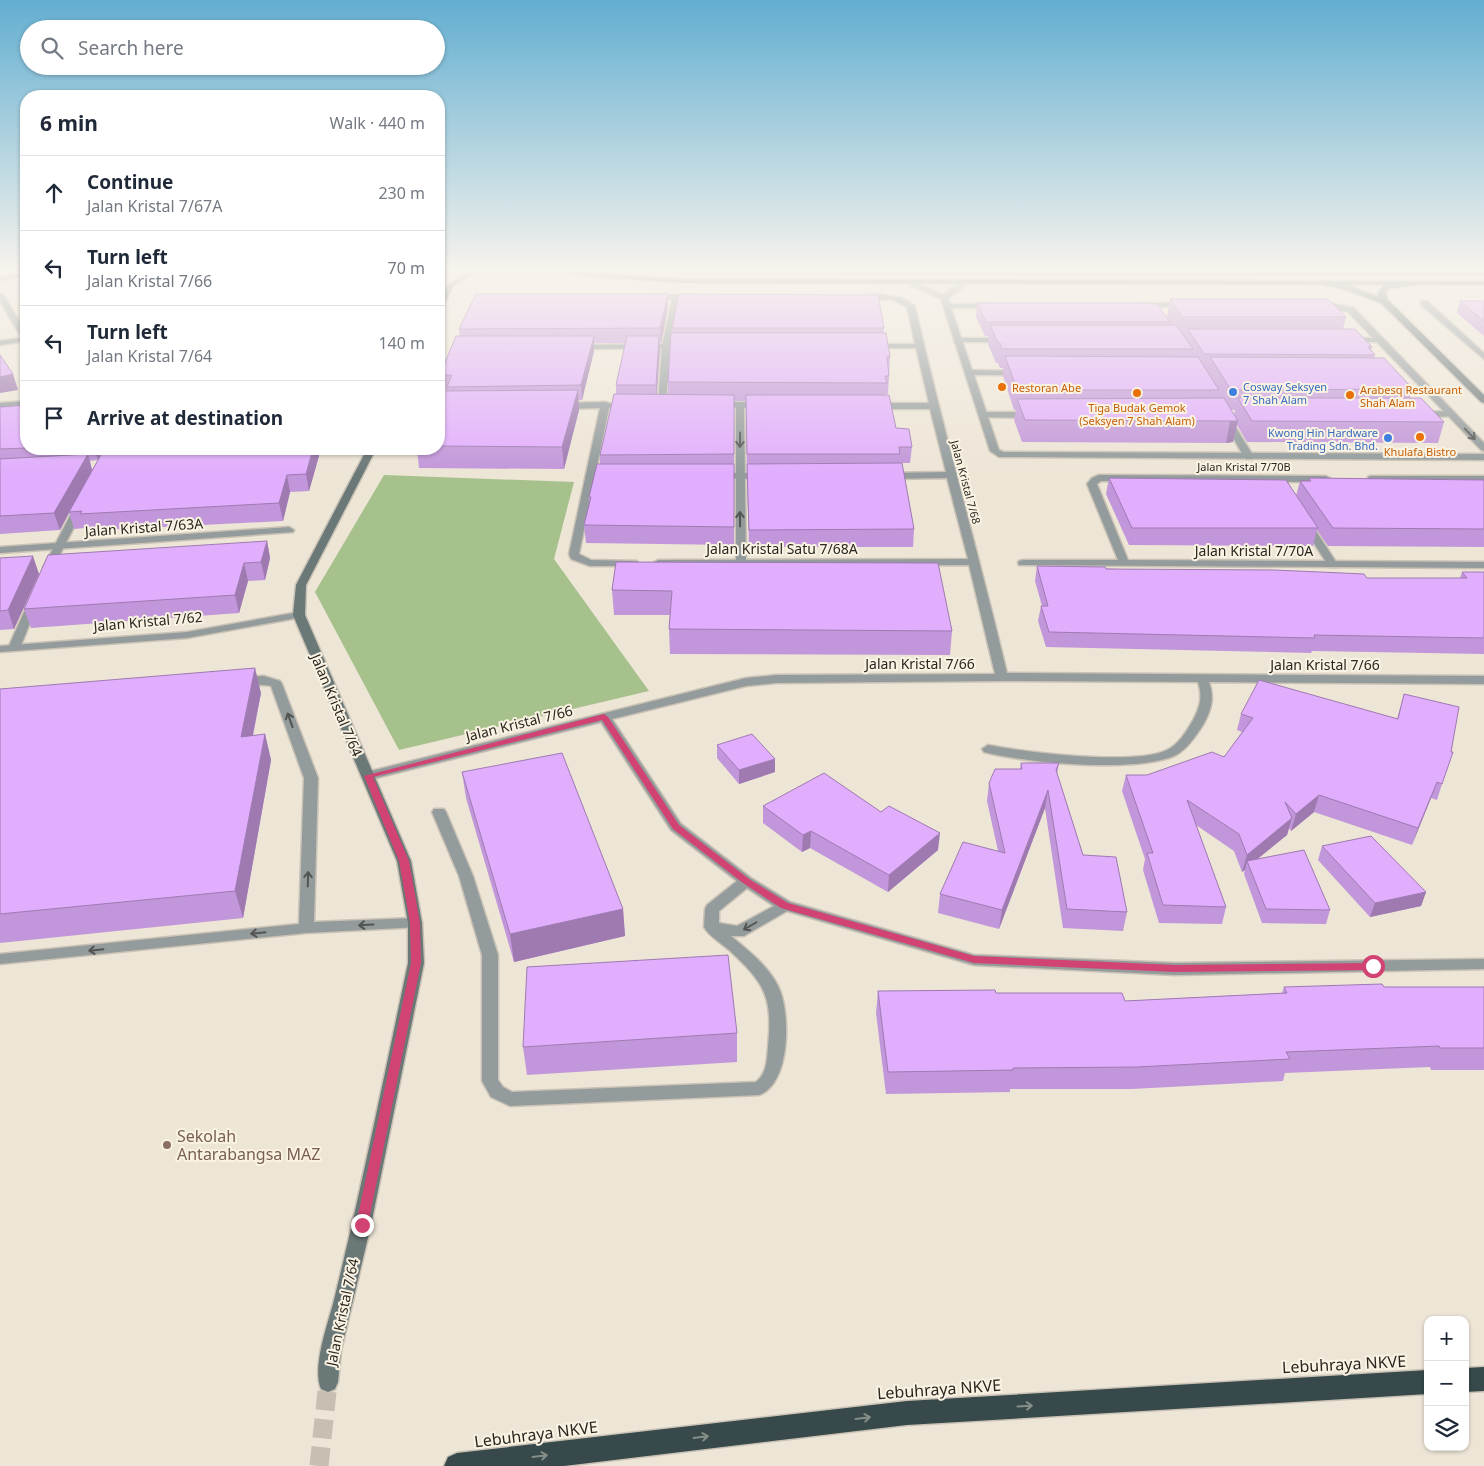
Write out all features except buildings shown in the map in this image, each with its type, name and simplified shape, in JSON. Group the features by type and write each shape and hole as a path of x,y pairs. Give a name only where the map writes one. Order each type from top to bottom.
{"highway":[{"path":"1469,1380 1484,1379"},
{"name":"Lebuhraya NKVE","path":"457,1466 907,1413 1424,1382"}],"street":[{"path":"662,405 668,336"},
{"name":"Jalan Kristal 7/68","path":"917,336 950,475 975,562 1002,677"},
{"path":"956,336 995,451 1002,455 1484,457"},
{"path":"1377,336 1484,448"},
{"path":"1420,336 1484,400"},
{"path":"1461,336 1484,357"},
{"path":"0,343 20,340"},
{"path":"957,340 1017,340"},
{"path":"1341,340 1380,340"},
{"path":"567,347 696,346"},
{"path":"861,346 919,346"},
{"path":"968,372 1026,372"},
{"path":"1403,374 1412,374"},
{"path":"0,406 20,404"},
{"name":"Jalan Kristal Satu 7/68A","path":"605,405 593,476 574,554 579,560 590,563 975,562"},
{"path":"556,406 624,405"},
{"path":"653,405 672,405"},
{"path":"711,405 769,405"},
{"path":"740,405 741,562"},
{"path":"866,406 934,406"},
{"path":"1217,411 1225,415 1235,415"},
{"path":"1412,414 1451,414"},
{"path":"983,415 1041,415"},
{"path":"1225,415 1249,456"},
{"name":"Jalan Kristal 7/64","path":"328,1382 331,1351 362,1225 416,963 415,923 404,861 299,615 301,584 368,455"},
{"path":"874,476 950,475"},
{"path":"711,476 778,476"},
{"name":"Jalan Kristal 7/70B","path":"1124,563 1092,484 1099,478 1279,483 1336,479"},
{"path":"1366,479 1484,479"},
{"path":"43,580 58,546 85,497"},
{"path":"1302,518 1333,565"},
{"name":"Jalan Kristal 7/63A","path":"0,550 289,530"},
{"name":"Jalan Kristal 7/70A","path":"1023,563 1484,566"},
{"path":"14,648 36,597"},
{"name":"Jalan Kristal 7/62","path":"0,649 187,635 299,615"},
{"name":"Jalan Kristal 7/66","path":"368,776 746,682 776,679 1002,677 1483,680"},
{"path":"988,749 1011,754 1148,760 1172,752 1190,735 1204,714 1207,696 1202,678"},
{"path":"225,683 264,680 276,684 310,778 306,928"},
{"path":"604,717 676,827 746,881 785,906 974,960 1175,969 1484,964"},
{"path":"439,812 466,876 490,955 490,1081 498,1092 510,1099 759,1088 767,1084 772,1075 777,1042 774,992 753,964 711,927"},
{"path":"711,927 712,909 746,881"},
{"path":"711,927 738,932 785,906"},
{"path":"0,959 306,928 415,923"}],"green space":[{"path":"384,475 574,482 554,559 649,691 399,750 315,592"}],"tunnel":[{"path":"319,1466 328,1382"}],"place":[{"name":"Restoran Abe","path":"1002,387"},
{"name":"Cosway Seksyen 7 Shah Alam","path":"1233,392"},
{"name":"Tiga Budak Gemok (Seksyen 7 Shah Alam)","path":"1137,393"},
{"name":"Arabesq Restaurant Shah Alam","path":"1350,395"},
{"name":"Khulafa Bistro","path":"1420,437"},
{"name":"Kwong Hin Hardware Trading Sdn. Bhd.","path":"1388,438"},
{"name":"Sekolah Antarabangsa MAZ","path":"167,1145"}],"route":[{"path":"362,1225 416,963 415,923 404,861 368,776 604,717 676,827 746,881 785,906 974,960 1175,969 1373,966"}]}
